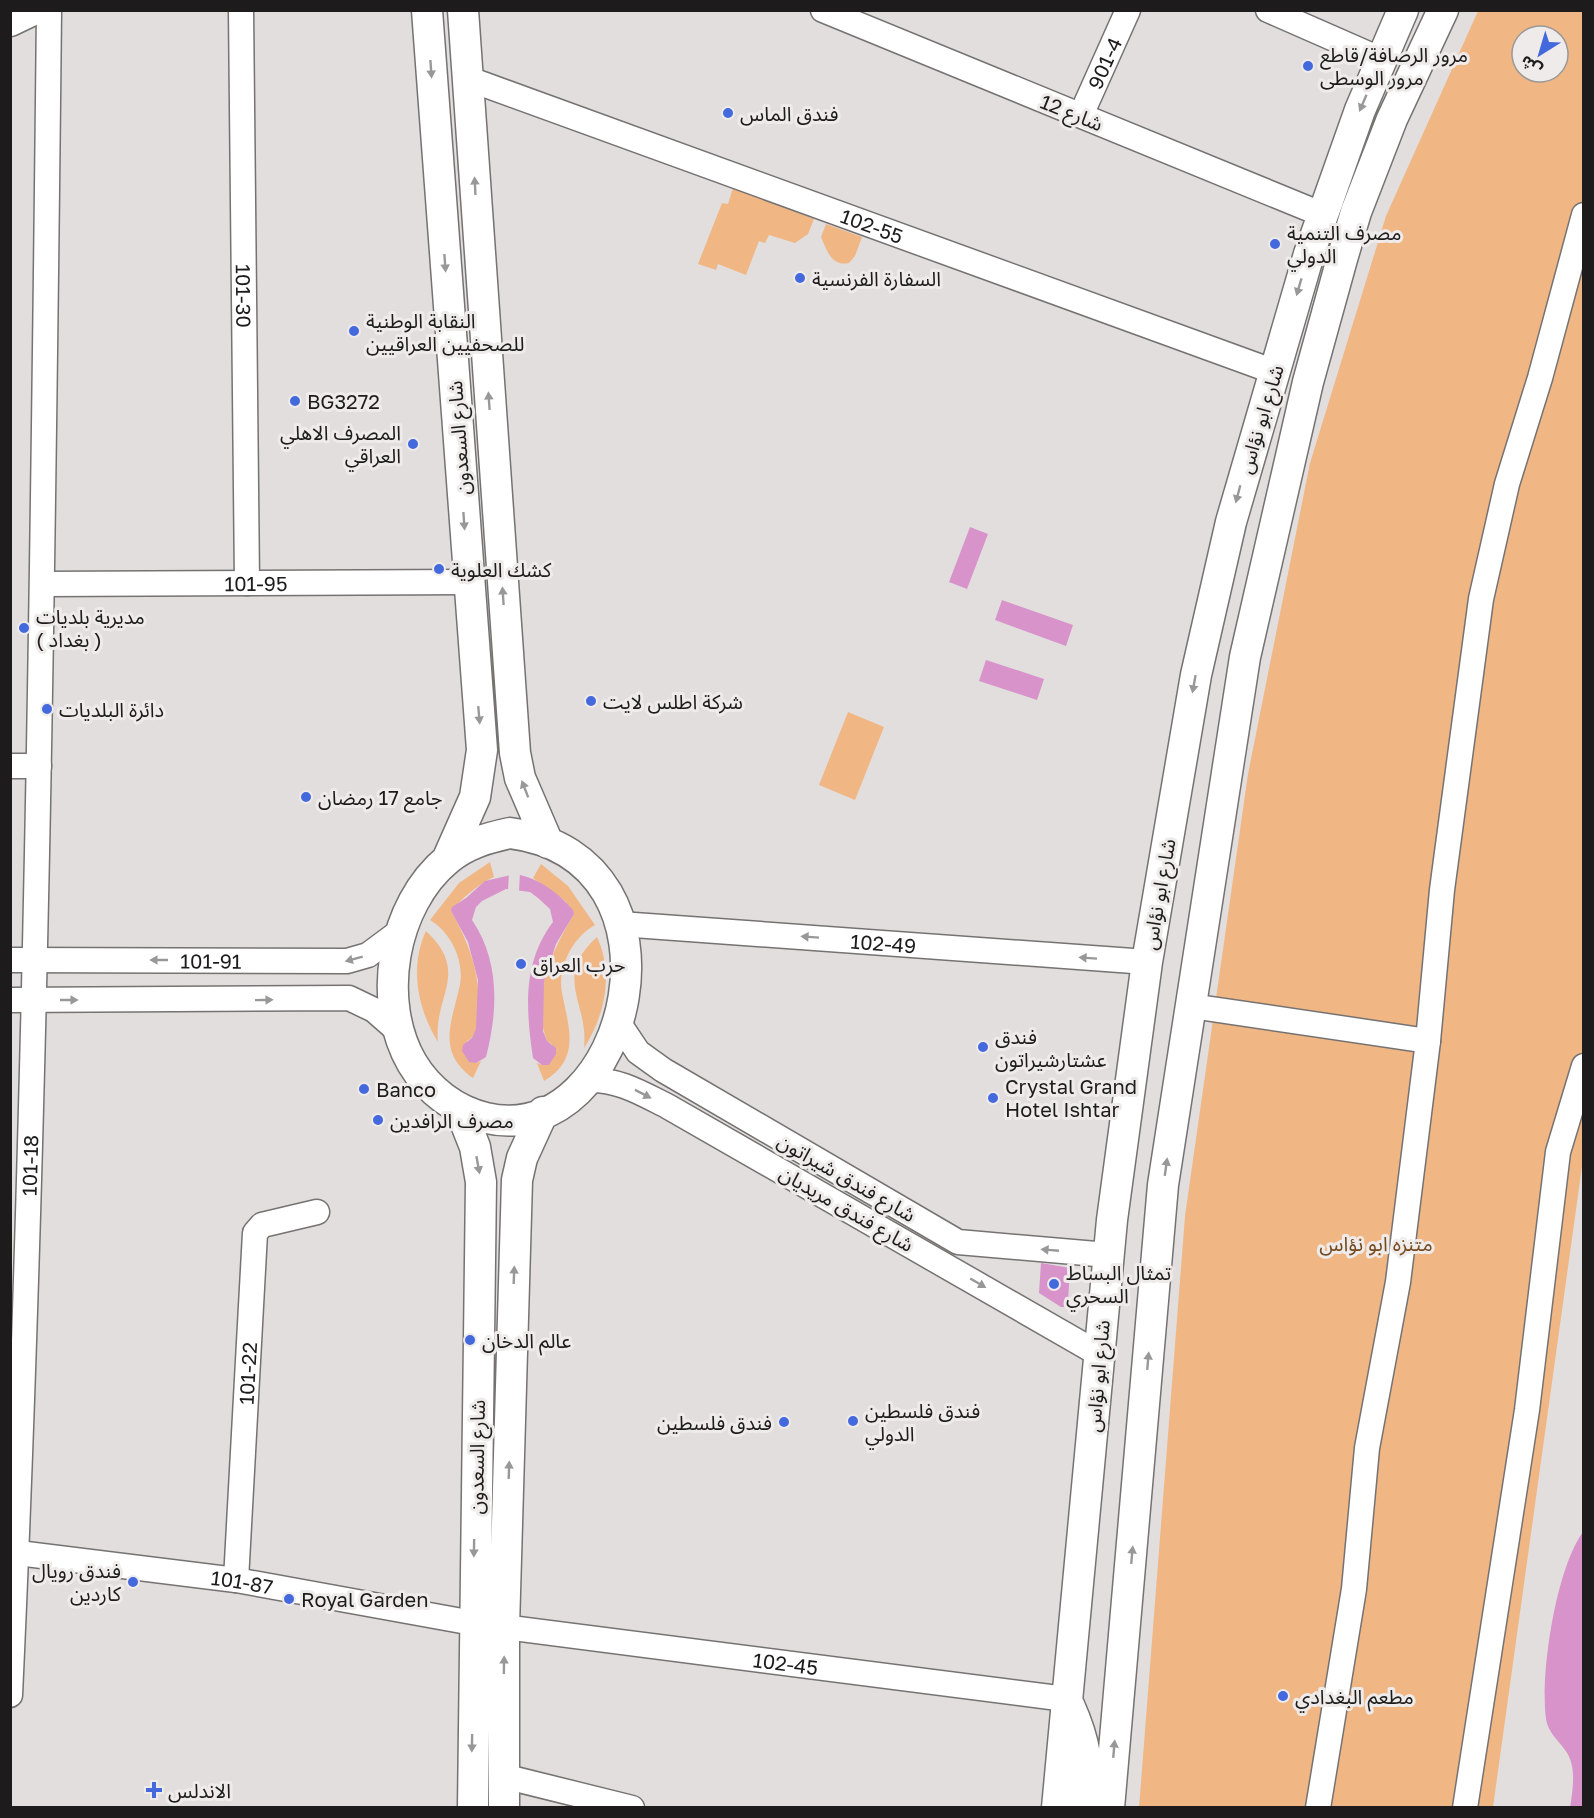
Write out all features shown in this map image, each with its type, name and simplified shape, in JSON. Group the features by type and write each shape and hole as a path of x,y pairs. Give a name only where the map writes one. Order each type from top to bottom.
{"main road":[{"path":"10,21 33,10"},
{"name":"شارع السعدون","path":"427,10 482,750 475,797 447,860"},
{"name":"شارع السعدون","path":"463,10 515,753 520,778 548,843"},
{"name":"شارع ابو نؤاس","path":"1057,1808 1112,1220 1147,962 1210,609 1245,467 1322,214 1403,10"},
{"name":"شارع ابو نؤاس","path":"1109,1808 1159,1222 1245,657 1308,382 1342,260 1370,174 1396,109 1443,10"},
{"path":"510,833 548,843 585,865 606,888 620,924 625,974 618,1022 603,1059 588,1080 568,1097 543,1112 518,1119 492,1120 460,1109 445,1100 422,1078 405,1050 398,1031 392,981 397,945 416,898 447,860 476,842 510,833"},
{"name":"شارع السعدون","path":"460,1109 475,1147 481,1182 472,1808"},
{"name":"شارع السعدون","path":"504,1808 504,1627 517,1180 522,1158 543,1112"},
{"path":"1112,1220 1159,1222"},
{"path":"1066,1699 1085,1745 1088,1762 1086,1808"}],"street":[{"name":"101-18","path":"10,1695 22,1000 35,960 43,584 50,10"},
{"name":"101-30","path":"241,10 247,583"},
{"name":"شارع 12","path":"823,10 1322,214"},
{"name":"901-4","path":"1081,115 1128,10"},
{"path":"1268,10 1382,60"},
{"name":"102-55","path":"469,79 1275,372"},
{"path":"1318,1808 1354,1589 1367,1448 1398,1282 1428,1041 1442,890 1481,598 1507,484 1540,378 1584,215"},
{"name":"101-95","path":"43,584 468,582"},
{"path":"10,766 39,766"},
{"name":"102-49","path":"620,924 1147,962"},
{"name":"101-91","path":"10,960 347,961 368,954 403,929"},
{"name":"101-91","path":"22,1000 349,998 374,1010 398,1031"},
{"path":"1191,1006 1428,1041"},
{"name":"شارع فندق شيراتون","path":"618,1022 638,1052 663,1070 958,1242 1108,1255"},
{"path":"1465,1808 1527,1410 1558,1152 1584,1066"},
{"name":"شارع فندق مريديان","path":"588,1080 610,1080 629,1087 947,1265 1099,1354"},
{"path":"726,1140 739,1114"},
{"name":"101-22","path":"236,1580 255,1233 262,1225 317,1212"},
{"path":"947,1265 958,1242"},
{"name":"101-87","path":"14,1553 236,1580 473,1623"},
{"name":"102-45","path":"504,1627 1066,1699"},
{"path":"503,1776 632,1808"}],"green space":[{"name":"متنزه ابو نؤاس","path":"1478,11 1583,11 1584,1152 1493,1807 1139,1808 1185,1216 1248,774 1310,463 1386,216"},
{"path":"733,188 814,219 808,234 795,243 769,235 765,243 759,241 746,275 718,264 716,270 698,264 722,203 728,204"},
{"path":"826,224 862,237 855,256 849,263 843,264 830,256 821,237"},
{"path":"848,712 884,727 855,800 819,785"},
{"path":"490,862 494,877 471,892 451,911 469,949 478,988 477,1028 473,1037 467,1041 476,1063 481,1061 473,1078 454,1058 449,1037 461,979 459,960 451,941 430,920 459,883"},
{"path":"541,864 568,886 595,925 580,937 564,963 561,983 570,1041 564,1062 544,1081 537,1063 542,1065 552,1044 547,1041 542,1024 542,991 551,959 574,914 565,901 533,878"},
{"path":"426,931 439,946 446,960 448,972 440,1011 438,1042 425,1016 418,988 418,959"},
{"path":"597,937 605,965 605,994 597,1022 584,1048 582,1017 574,978 577,965 584,952"}],"shaded area":[{"path":"970,527 988,534 967,589 949,582"},
{"path":"1002,600 1073,625 1066,646 995,620"},
{"path":"986,660 1044,679 1037,700 979,681"},
{"path":"515,874 547,887 567,903 574,914 556,944 544,982 543,1031 547,1041 556,1048 556,1054 549,1065 542,1065 533,1058 528,1005 531,970 543,938 553,922 550,909 530,892 506,889 482,901 476,907 472,920 488,952 492,969 493,1022 486,1057 476,1063 469,1062 462,1051 463,1045 472,1038 476,1029 478,980 468,942 451,911 452,907 485,881"},
{"path":"1041,1263 1070,1268 1068,1303 1064,1307 1039,1293"},
{"path":"1583,1532 1584,1807 1570,1808 1573,1770 1569,1756 1547,1724 1545,1676 1558,1595 1573,1549"}],"pier":[{"path":"509,871 520,872 519,892 508,892"}],"place":[{"name":"مرور الرصافة/قاطع مرور الوسطى","path":"1308,66"},
{"name":"فندق الماس","path":"728,113"},
{"name":"مصرف التنمية الدولي","path":"1275,244"},
{"name":"السفارة الفرنسية","path":"800,278"},
{"name":"النقابة الوطنية للصحفيين العراقيين","path":"354,331"},
{"name":"BG3272","path":"295,401"},
{"name":"المصرف الاهلي العراقي","path":"413,444"},
{"name":"كشك العلوية","path":"439,569"},
{"name":"مديرية بلديات ( بغداد )","path":"24,628"},
{"name":"شركة اطلس لايت","path":"591,701"},
{"name":"دائرة البلديات","path":"47,709"},
{"name":"جامع 17 رمضان","path":"306,797"},
{"name":"حرب العراق","path":"521,964"},
{"name":"فندق عشتارشيراتون","path":"983,1047"},
{"name":"Banco","path":"364,1089"},
{"name":"Crystal Grand Hotel Ishtar","path":"993,1098"},
{"name":"مصرف الرافدين","path":"378,1120"},
{"name":"تمثال البساط السحري","path":"1054,1284"},
{"name":"عالم الدخان","path":"470,1340"},
{"name":"فندق فلسطين الدولي","path":"853,1421"},
{"name":"فندق فلسطين","path":"784,1422"},
{"name":"فندق رويال كاردين","path":"133,1582"},
{"name":"Royal Garden","path":"289,1599"},
{"name":"مطعم البغدادي","path":"1283,1696"},
{"name":"الاندلس","path":"154,1790"}]}
